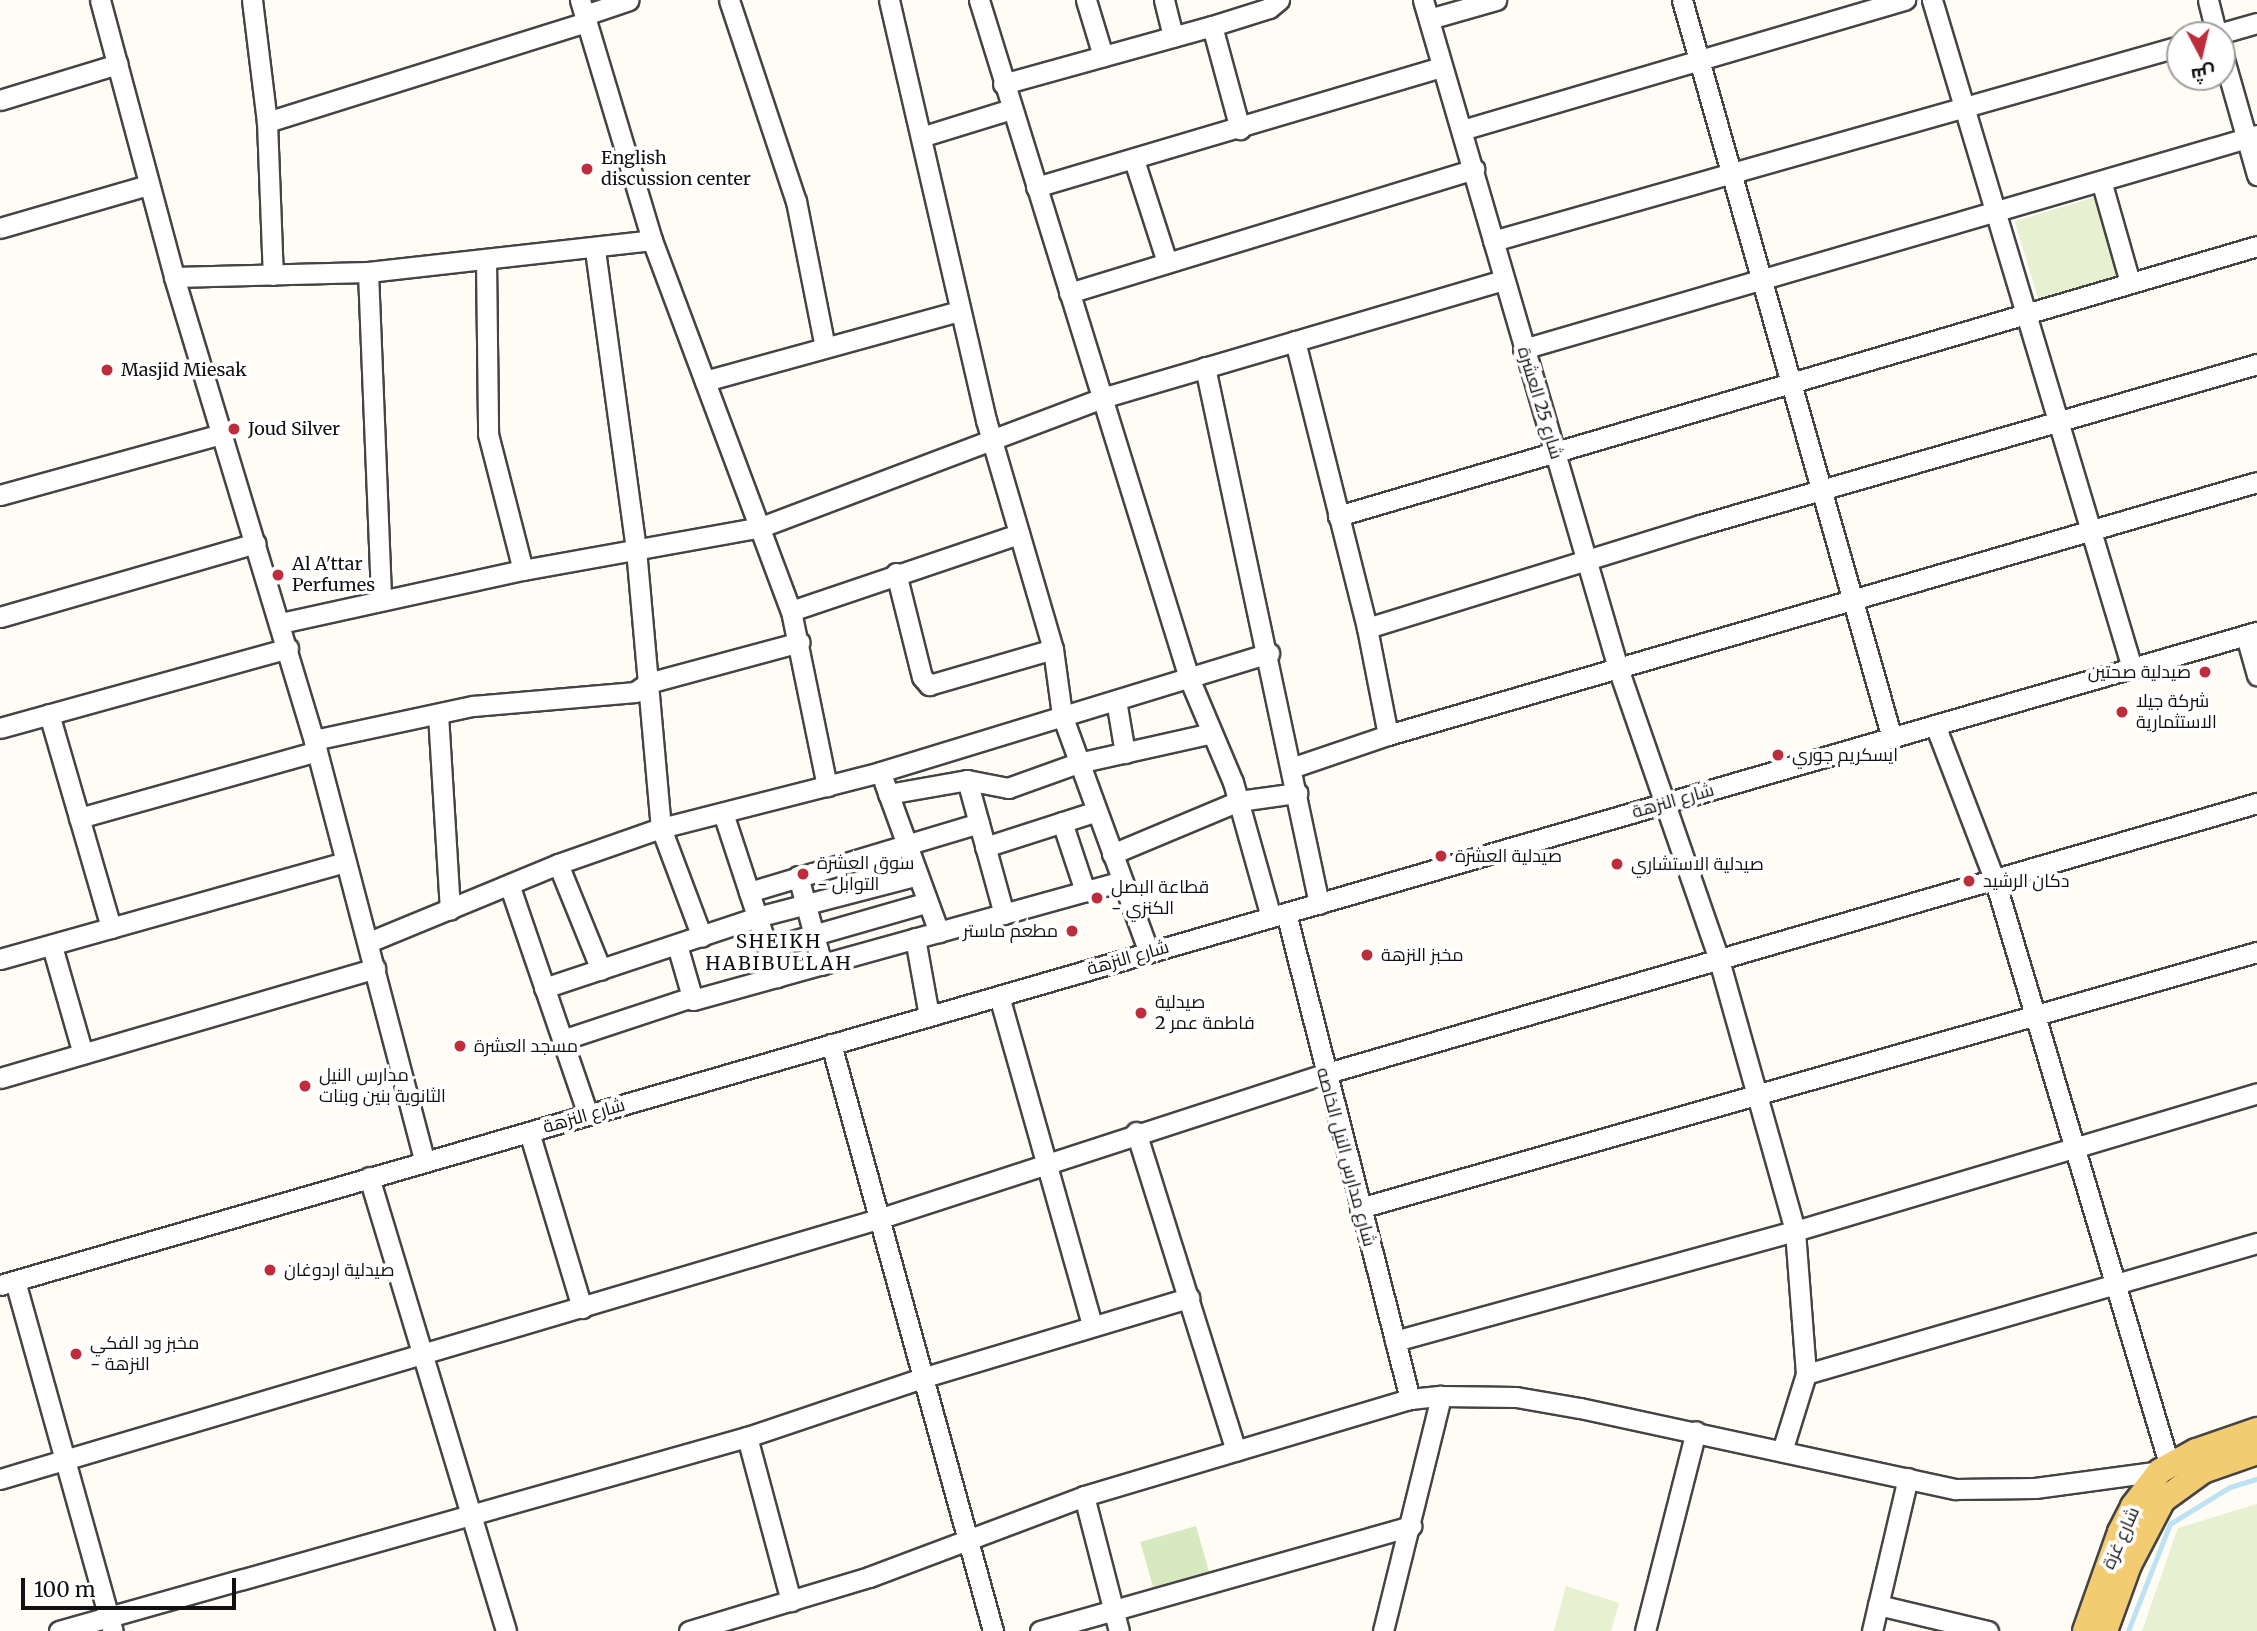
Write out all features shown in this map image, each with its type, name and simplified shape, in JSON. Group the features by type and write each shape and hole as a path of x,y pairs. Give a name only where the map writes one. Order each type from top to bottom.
{"main road":[{"path":"2165,1468 2257,1430"},
{"name":"شارع غزة","path":"2105,1631 2129,1565 2163,1500 2203,1471 2257,1452"},
{"name":"شارع غزة","path":"2085,1631 2120,1532 2133,1506 2165,1468"}],"street":[{"path":"100,0 174,277 288,648 369,942 425,1162"},
{"path":"252,0 267,122 273,275"},
{"path":"267,122 584,12 629,0"},
{"path":"729,0 796,201 825,347"},
{"path":"889,0 924,136 960,311 992,439 1053,649 1062,715 1094,812 1149,953"},
{"name":"شارع مدارس النيل الخاصه","path":"979,0 1189,678 1239,802 1279,915 1410,1399"},
{"path":"1086,0 1103,55"},
{"path":"1164,0 1173,37"},
{"path":"1003,84 1212,26 1269,8 1279,0"},
{"path":"1426,9 1496,0"},
{"path":"1682,0 1892,738"},
{"path":"1462,130 1905,0"},
{"path":"1932,0 2132,668"},
{"path":"2208,0 2213,21"},
{"name":"شارع 25 العشرة","path":"1426,9 1618,668 1719,960 1795,1231 1806,1374"},
{"path":"584,12 652,240 791,611 800,642 827,786"},
{"path":"2236,29 2257,23"},
{"path":"1212,26 1240,129"},
{"path":"1493,241 1732,177 2166,50"},
{"path":"0,100 118,64"},
{"path":"1036,187 1240,129 1442,67"},
{"path":"2236,91 2252,137 2257,176"},
{"path":"924,136 1011,109"},
{"path":"1523,349 1763,278 2102,184 2252,137"},
{"path":"1134,160 1167,262"},
{"path":"1069,293 1474,169"},
{"path":"2102,184 2130,282"},
{"path":"0,228 148,185"},
{"path":"174,277 368,272 595,250 652,240"},
{"path":"1338,516 2257,246"},
{"path":"595,250 636,548 661,828 702,937"},
{"path":"486,260 488,434 523,570"},
{"path":"368,272 381,600"},
{"path":"281,623 523,570 761,527 1102,398 1504,280"},
{"path":"705,381 960,311"},
{"path":"1295,341 1367,628 1388,735"},
{"path":"1367,628 2056,421 2257,364"},
{"path":"1205,367 1269,653 1319,904"},
{"path":"0,495 221,434"},
{"path":"1291,768 1388,735 2257,482"},
{"path":"791,611 896,573 1019,534"},
{"path":"0,617 256,543"},
{"path":"896,573 922,677 929,685 1053,649"},
{"path":"2251,634 2257,675"},
{"name":"شارع النزهة","path":"7,1283 2251,634"},
{"path":"79,818 315,745 438,714 473,706 635,692 648,683 800,642"},
{"path":"0,728 288,648"},
{"path":"369,942 510,887 558,864 661,828 880,772 1269,653"},
{"path":"1116,700 1125,753"},
{"path":"49,713 111,928"},
{"path":"438,714 450,910"},
{"path":"689,1631 791,1601 1084,1496 1410,1399 1441,1396 1516,1397 1696,1431 1955,1489 1993,1490 2165,1468 1995,881 1936,725"},
{"path":"888,794 967,780 1008,788 1078,763 1212,733"},
{"path":"880,772 939,932"},
{"path":"967,780 1004,914"},
{"path":"1112,854 1239,802 1297,793"},
{"path":"0,1479 423,1356 881,1218 1043,1162 1324,1074 2257,803"},
{"path":"985,847 1094,812"},
{"path":"723,813 777,977"},
{"path":"1062,822 1085,891"},
{"path":"749,892 979,823"},
{"path":"0,959 345,862"},
{"path":"558,864 601,970"},
{"path":"544,988 757,917 918,875"},
{"path":"798,876 822,965"},
{"path":"677,945 693,1000 1122,881"},
{"path":"510,887 588,1115"},
{"path":"768,948 928,902"},
{"path":"915,939 929,1016"},
{"path":"52,946 83,1054"},
{"path":"1360,1208 1755,1093 2257,952"},
{"path":"0,1078 375,968"},
{"path":"999,996 1043,1162 1092,1325"},
{"path":"562,1040 692,997"},
{"path":"831,1044 993,1631"},
{"path":"1395,1341 1795,1231 2257,1094"},
{"path":"529,1132 582,1308"},
{"path":"1136,1132 1236,1451"},
{"path":"369,1177 506,1631"},
{"path":"1782,1451 1806,1374 2257,1243"},
{"path":"7,1283 65,1460 111,1623"},
{"path":"59,1631 111,1623 471,1513 747,1437 925,1377 1189,1298"},
{"path":"1383,1631 1441,1396"},
{"path":"1645,1631 1696,1431"},
{"path":"747,1437 791,1601"},
{"path":"1872,1631 1908,1478"},
{"path":"1084,1496 1119,1631"},
{"path":"1040,1631 1411,1526"},
{"path":"1878,1605 1988,1631"}],"green space":[{"path":"2095,197 2120,277 2039,302 2015,222"},
{"path":"2257,1504 2257,1631 2142,1631 2178,1528"},
{"path":"1196,1526 1209,1571 1153,1587 1140,1542"},
{"path":"1566,1586 1619,1603 1611,1631 1554,1631"}],"waterway":[{"path":"2128,1631 2170,1524 2230,1487 2257,1479"}],"place":[{"name":"English discussion center","path":"587,169"},
{"name":"Masjid Miesak","path":"107,370"},
{"name":"Joud Silver","path":"234,429"},
{"name":"Al A'ttar Perfumes","path":"278,575"},
{"name":"صيدلية صحتين","path":"2205,672"},
{"name":"شركة جيلا الاستثمارية","path":"2122,712"},
{"name":"ايسكريم جوري","path":"1778,755"},
{"name":"صيدلية العشرة","path":"1441,856"},
{"name":"صيدلية الاستشاري","path":"1617,864"},
{"name":"سوق العشرة - التوابل","path":"803,874"},
{"name":"دكان الرشيد","path":"1969,881"},
{"name":"قطاعة البصل - الكنزي","path":"1097,898"},
{"name":"مطعم ماستر","path":"1072,931"},
{"name":"مخبز النزهة","path":"1367,955"},
{"name":"صيدلية فاطمة عمر 2","path":"1141,1013"},
{"name":"مسجد العشرة","path":"460,1046"},
{"name":"مدارس النيل الثانوية بنين وبنات","path":"305,1086"},
{"name":"صيدلية اردوغان","path":"270,1270"},
{"name":"مخبز ود الفكي - النزهة","path":"76,1354"}],"district":[{"name":"SHEIKH HABIBULLAH","path":"779,953"}]}
